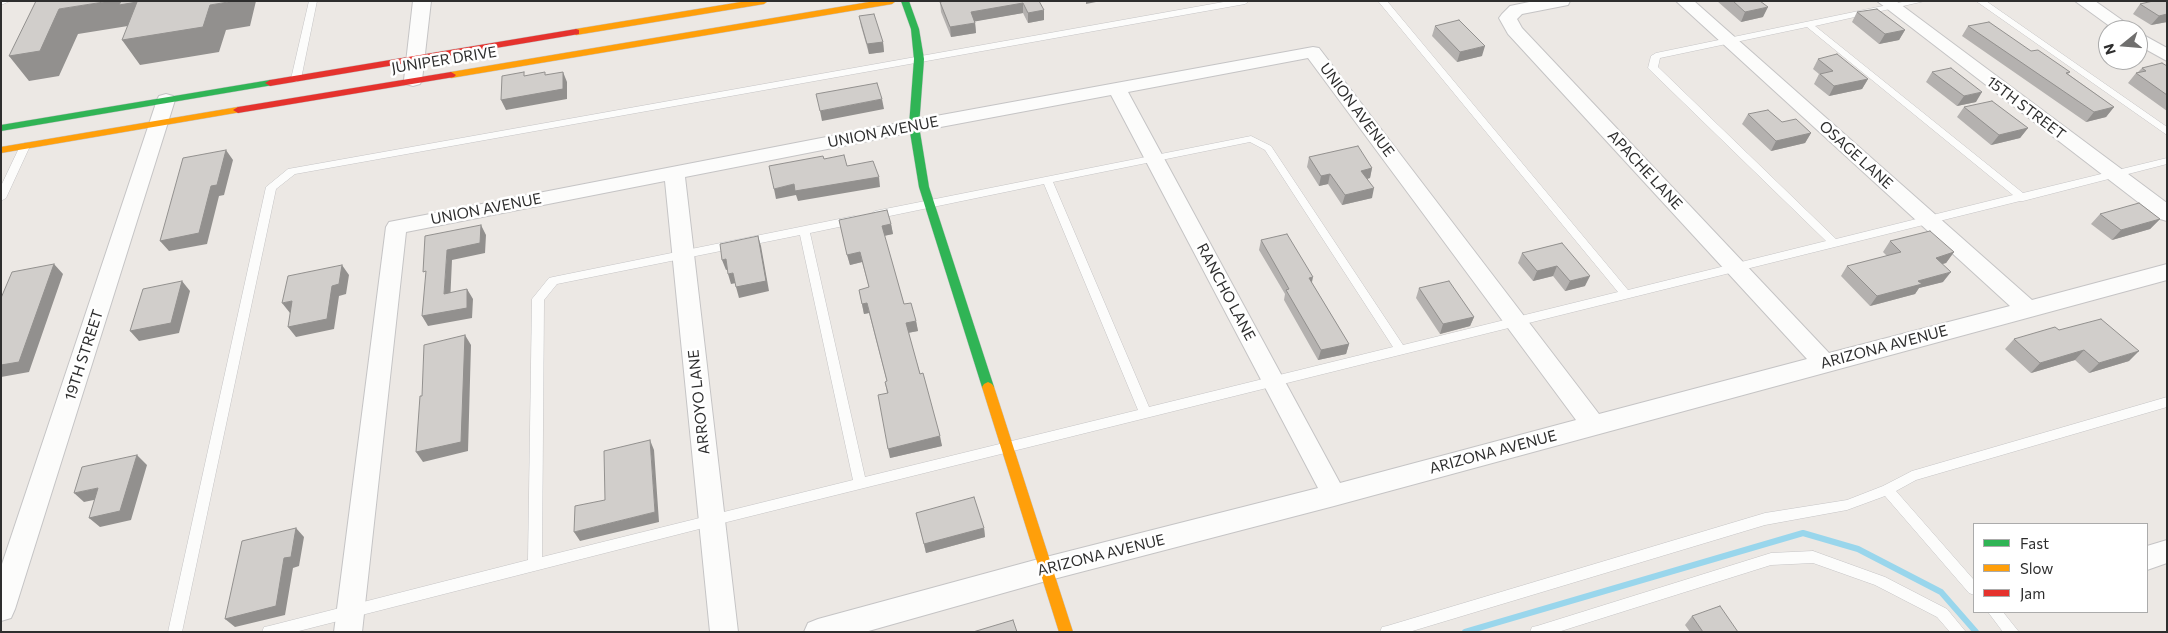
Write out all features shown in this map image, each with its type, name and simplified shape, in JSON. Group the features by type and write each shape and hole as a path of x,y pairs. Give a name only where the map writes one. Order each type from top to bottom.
{"street":[{"path":"413,80 422,1"},
{"name":"JUNIPER DRIVE","path":"1,128 764,1"},
{"name":"JUNIPER DRIVE","path":"1,150 892,1"},
{"path":"905,1 915,29 919,60 914,126 924,187 1066,632"},
{"name":"APACHE LANE","path":"1562,1 1516,10 1508,18 1514,30 1824,363"},
{"name":"OSAGE LANE","path":"1684,1 2028,309"},
{"path":"2083,1 2112,20"},
{"name":"15TH STREET","path":"1889,4 2167,214"},
{"path":"2148,44 2167,56"},
{"name":"UNION AVENUE","path":"349,622 396,227 914,126 1118,90 1313,52 1593,425"},
{"name":"RANCHO LANE","path":"1118,90 1334,495"},
{"name":"19TH STREET","path":"1,609 166,100"},
{"name":"ARROYO LANE","path":"674,172 724,632"},
{"name":"ARIZONA AVENUE","path":"818,632 1046,569 1334,495 2167,272"},
{"path":"2148,558 2167,551"}],"lane":[{"path":"1,2 6,1"},
{"path":"296,79 313,1"},
{"path":"175,632 271,187 292,171 1245,1"},
{"path":"1382,1 1626,295"},
{"path":"1835,244 1653,68 1656,56 1808,24 1889,4 1921,1"},
{"path":"1980,1 2167,132"},
{"path":"1808,24 2023,198"},
{"path":"535,565 538,299 553,281 1046,179 1250,139 1268,148 1401,351"},
{"path":"1,198 25,146"},
{"path":"268,632 349,622 535,565 712,520 1274,383 2167,161"},
{"path":"1046,179 1146,414"},
{"path":"804,230 860,484"},
{"path":"1387,632 1765,519 1847,505 1887,490 1912,476 2167,402"},
{"path":"1887,490 1973,588"},
{"path":"1536,632 1771,559 1813,557 1880,581 1942,613 1959,632"},
{"path":"1995,613 2012,632"}],"building":[{"path":"36,1 110,1 59,9 40,51 9,56"},
{"path":"121,1 234,1 210,5 203,27 122,40 137,2 119,5"},
{"path":"1039,1 1044,10 1028,13 1023,3 971,12 975,23 950,27 940,2"},
{"path":"1733,1 1760,1 1768,7 1745,12"},
{"path":"2153,1 2167,1 2167,14 2159,16 2140,4"},
{"path":"1877,9 1905,30 1885,34 1857,12"},
{"path":"874,14 883,42 867,44 859,16"},
{"path":"1459,20 1485,46 1460,52 1435,26"},
{"path":"1989,22 2031,51 2038,50 2070,72 2066,73 2114,107 2094,112 1968,26"},
{"path":"1837,54 1868,79 1834,86 1820,74 1833,71 1818,59"},
{"path":"2162,63 2167,66 2167,95 2136,73 2148,70 2148,66"},
{"path":"1951,68 1982,92 1964,96 1932,72"},
{"path":"524,72 524,76 545,72 545,75 563,72 563,89 501,100 502,76"},
{"path":"877,83 882,99 820,111 816,94"},
{"path":"1992,101 2028,128 1999,135 1964,107"},
{"path":"1768,110 1782,122 1796,119 1811,133 1776,141 1748,114"},
{"path":"1358,146 1372,168 1361,171 1374,188 1345,195 1330,174 1321,176 1309,157"},
{"path":"226,150 217,185 211,186 199,233 160,241 183,158"},
{"path":"844,155 847,166 873,161 879,177 795,191 794,184 774,189 769,166 823,156 824,159"},
{"path":"2139,203 2160,219 2121,230 2100,214"},
{"path":"887,210 891,224 882,226 904,304 911,303 916,321 906,323 920,374 923,373 940,436 888,449 878,395 888,393 885,382 887,381 867,303 862,304 859,290 869,287 860,252 847,255 839,220"},
{"path":"481,225 480,243 447,250 444,294 467,289 467,308 422,316 426,271 423,272 425,236"},
{"path":"1930,231 1954,252 1936,258 1951,272 1918,281 1922,284 1877,296 1847,266 1901,252 1890,241"},
{"path":"1287,234 1313,277 1309,278 1349,344 1321,350 1286,290 1289,289 1261,240"},
{"path":"758,236 766,281 736,287 733,273 728,274 726,259 722,260 720,244"},
{"path":"1562,243 1590,276 1570,281 1557,266 1537,271 1522,253"},
{"path":"54,264 19,362 1,365 1,298 12,272"},
{"path":"342,265 339,284 332,286 327,319 288,327 292,301 282,303 288,276"},
{"path":"182,281 171,323 130,331 143,289"},
{"path":"1449,281 1474,317 1443,324 1419,288"},
{"path":"2101,319 2139,351 2099,363 2084,350 2040,363 2014,339 2055,327 2059,330"},
{"path":"465,335 461,442 416,452 420,396 422,396 424,345"},
{"path":"650,440 655,512 574,532 575,506 605,500 604,451"},
{"path":"137,455 120,511 89,518 98,488 74,493 82,467"},
{"path":"974,497 984,528 924,544 916,513"},
{"path":"296,528 291,557 284,558 276,606 225,619 242,541"},
{"path":"1720,606 1738,632 1703,632 1692,616"},
{"path":"1013,620 1017,632 973,632"}],"waterway":[{"path":"1465,632 1803,533 1858,549 1941,592 1976,632"}],"traffic: fast":[{"path":"905,1 915,29 919,59 914,126 924,187 988,387"},
{"path":"1,128 270,83"}],"traffic: slow":[{"path":"576,32 764,1"},
{"path":"451,75 892,1"},
{"path":"1,150 238,110"},
{"path":"988,387 1066,632"}],"traffic: jam":[{"path":"270,83 576,32"},
{"path":"238,110 451,75"}]}
